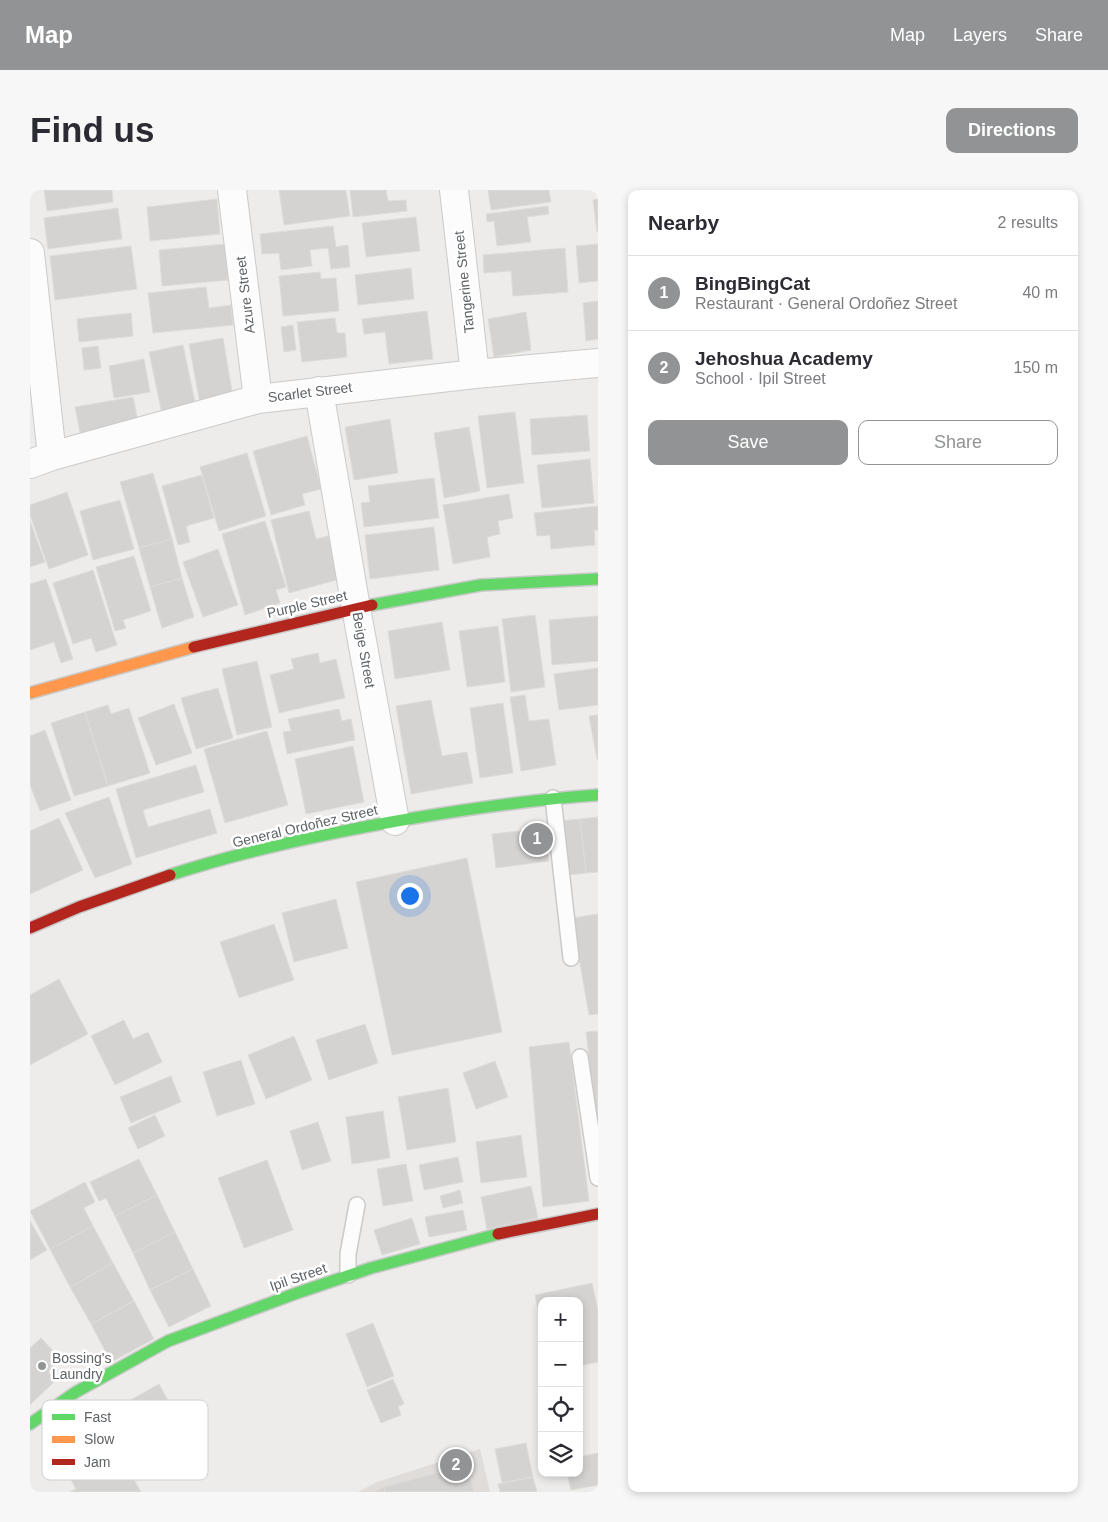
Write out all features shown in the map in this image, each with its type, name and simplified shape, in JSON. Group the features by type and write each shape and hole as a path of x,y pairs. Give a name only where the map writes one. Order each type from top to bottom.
{"street":[{"name":"Azure Street","path":"232,190 258,399"},
{"name":"Tangerine Street","path":"454,190 475,374"},
{"path":"30,253 41,460"},
{"name":"Scarlet Street","path":"41,460 258,399 475,374 598,364"},
{"name":"Beige Street","path":"319,391 395,821"},
{"name":"Purple Street","path":"30,694 188,648 356,608 481,585 598,579"},
{"name":"General Ordoñez Street","path":"30,928 98,899 141,884 194,868 322,835 395,821 553,798 598,795"},
{"name":"Ipil Street","path":"64,1400 168,1341 297,1292 486,1237 598,1214"},
{"name":"Ipil Street","path":"30,1424 42,1416"}],"lane":[{"path":"553,798 571,958"},
{"path":"580,1057 598,1178"},
{"path":"348,1276 348,1254 357,1205"}],"shaded area":[{"path":"480,1449 490,1492 358,1492 377,1482"}],"building":[{"path":"44,190 112,190 113,202 47,211"},
{"path":"279,190 346,190 350,216 284,225"},
{"path":"350,190 386,190 388,201 406,200 407,211 353,217"},
{"path":"488,190 549,190 551,202 491,210"},
{"path":"217,199 220,234 150,241 147,207"},
{"path":"598,199 598,232 597,232 593,200"},
{"path":"548,206 549,214 527,217 531,242 497,246 494,221 487,222 486,214"},
{"path":"118,208 122,239 48,249 44,218"},
{"path":"416,217 420,251 366,257 362,223"},
{"path":"333,226 336,247 348,245 350,267 331,269 328,248 310,250 312,266 281,270 279,253 262,254 260,234"},
{"path":"225,244 228,280 162,286 159,250"},
{"path":"598,244 598,281 579,283 576,246"},
{"path":"131,246 137,289 55,300 50,256"},
{"path":"565,248 568,292 513,296 511,271 484,273 483,255"},
{"path":"411,268 414,299 358,305 355,275"},
{"path":"320,272 321,279 336,278 339,311 283,316 279,276"},
{"path":"206,287 209,308 231,305 233,325 153,333 148,293"},
{"path":"598,301 598,339 586,341 583,303"},
{"path":"427,311 433,359 389,364 385,332 364,334 362,319"},
{"path":"526,312 531,350 494,357 488,319"},
{"path":"131,313 133,336 79,342 77,319"},
{"path":"335,318 337,333 345,333 347,357 302,362 297,322"},
{"path":"293,325 296,350 284,352 281,327"},
{"path":"223,338 234,403 201,409 189,344"},
{"path":"183,345 196,407 162,414 149,352"},
{"path":"98,346 101,368 84,370 82,348"},
{"path":"144,359 150,392 114,398 109,366"},
{"path":"133,397 140,431 82,442 75,407"},
{"path":"515,412 524,483 487,488 478,416"},
{"path":"587,415 590,451 532,455 530,419"},
{"path":"390,419 398,473 354,480 345,427"},
{"path":"469,427 480,491 444,498 434,433"},
{"path":"307,436 321,489 302,494 305,505 271,515 253,451"},
{"path":"247,453 266,516 219,531 200,467"},
{"path":"590,459 594,503 542,508 537,465"},
{"path":"153,473 172,539 139,548 120,482"},
{"path":"202,475 214,518 186,526 190,542 178,545 162,486"},
{"path":"434,478 439,518 364,527 361,503 370,502 368,486"},
{"path":"67,492 88,555 49,569 30,515 30,505"},
{"path":"509,494 513,518 498,521 500,534 487,537 490,557 453,564 443,505"},
{"path":"120,500 134,549 93,560 80,511"},
{"path":"598,506 598,530 594,530 595,545 551,549 550,535 537,536 534,513"},
{"path":"309,511 316,539 328,536 340,579 289,593 271,520"},
{"path":"30,521 45,562 30,567"},
{"path":"265,521 286,587 276,590 280,603 245,615 222,534"},
{"path":"434,527 439,570 370,579 365,535"},
{"path":"172,539 182,578 150,587 139,548"},
{"path":"218,549 238,605 203,617 183,562"},
{"path":"134,556 151,611 123,620 126,628 115,631 96,567"},
{"path":"93,570 117,645 96,652 91,638 73,644 53,583"},
{"path":"182,578 194,617 162,628 150,587"},
{"path":"46,579 73,659 61,663 54,642 30,650 30,584"},
{"path":"535,615 545,687 511,692 502,619"},
{"path":"598,616 598,661 552,665 549,620"},
{"path":"442,622 450,670 395,679 388,631"},
{"path":"498,626 505,682 467,687 459,631"},
{"path":"318,653 320,663 336,659 345,698 279,713 270,675 294,669 291,659"},
{"path":"257,661 272,727 237,735 222,669"},
{"path":"598,668 598,705 559,710 554,674"},
{"path":"218,688 233,738 196,749 181,698"},
{"path":"525,695 529,721 549,719 556,765 521,771 510,697"},
{"path":"431,700 442,756 467,752 473,783 411,794 396,706"},
{"path":"503,703 513,773 480,778 470,708"},
{"path":"174,704 192,753 156,765 138,718"},
{"path":"108,705 111,714 129,708 150,773 108,786 85,712"},
{"path":"339,709 342,721 351,719 355,740 287,754 283,732 291,731 288,719"},
{"path":"85,712 108,786 74,796 51,723"},
{"path":"598,715 598,759 597,759 589,716"},
{"path":"45,730 71,800 40,811 30,785 30,736"},
{"path":"267,731 288,805 225,823 204,749"},
{"path":"353,746 364,802 306,814 295,759"},
{"path":"196,765 204,792 143,810 148,827 210,809 217,833 136,858 116,789"},
{"path":"109,797 132,864 95,878 65,813"},
{"path":"598,817 598,872 586,873 580,819"},
{"path":"59,818 83,870 30,894 30,831"},
{"path":"580,819 586,873 568,875 561,821"},
{"path":"545,828 549,861 496,868 492,834"},
{"path":"467,858 502,1032 392,1055 356,882"},
{"path":"336,899 348,948 294,962 282,913"},
{"path":"598,914 598,1014 589,1015 572,918"},
{"path":"274,924 294,980 239,998 220,942"},
{"path":"59,979 88,1034 30,1065 30,995"},
{"path":"124,1020 133,1039 148,1032 162,1062 115,1085 91,1036"},
{"path":"365,1024 378,1063 329,1080 316,1040"},
{"path":"598,1031 598,1136 586,1032"},
{"path":"294,1036 312,1080 266,1099 248,1055"},
{"path":"569,1042 589,1201 543,1207 529,1047"},
{"path":"241,1060 255,1104 217,1116 203,1072"},
{"path":"495,1061 508,1097 476,1109 463,1073"},
{"path":"171,1076 181,1102 131,1123 120,1097"},
{"path":"448,1088 456,1142 407,1150 398,1097"},
{"path":"383,1111 390,1158 352,1164 346,1117"},
{"path":"155,1115 165,1136 138,1149 128,1128"},
{"path":"318,1122 331,1161 302,1170 290,1131"},
{"path":"521,1135 527,1177 481,1183 476,1142"},
{"path":"458,1157 463,1182 424,1190 419,1165"},
{"path":"139,1159 157,1195 115,1216 106,1198 99,1201 90,1182"},
{"path":"267,1160 293,1230 244,1248 218,1178"},
{"path":"406,1164 413,1201 383,1206 377,1169"},
{"path":"85,1182 95,1202 84,1208 93,1226 50,1249 30,1211"},
{"path":"531,1186 538,1218 487,1229 481,1197"},
{"path":"460,1190 463,1203 443,1208 440,1196"},
{"path":"157,1195 175,1232 133,1253 115,1216"},
{"path":"463,1210 467,1230 429,1237 425,1217"},
{"path":"412,1218 420,1244 382,1255 374,1230"},
{"path":"30,1221 47,1250 30,1260"},
{"path":"93,1226 113,1263 70,1287 50,1249"},
{"path":"175,1232 193,1269 150,1290 133,1253"},
{"path":"113,1263 134,1301 91,1324 70,1287"},
{"path":"193,1269 211,1306 169,1327 150,1290"},
{"path":"592,1283 598,1310 598,1362 583,1365 583,1297 538,1297 538,1309 535,1295"},
{"path":"134,1301 154,1339 111,1362 91,1324"},
{"path":"373,1323 394,1376 367,1387 346,1334"},
{"name":"Bossing's Laundry","path":"41,1338 61,1359 48,1372 56,1380 30,1405 30,1348"},
{"path":"393,1379 404,1404 398,1406 401,1415 381,1423 367,1390"},
{"path":"159,1384 168,1400 131,1400"},
{"path":"526,1443 533,1477 502,1483 495,1449"},
{"path":"598,1453 598,1485 571,1490 568,1477 583,1477 583,1456"},
{"path":"467,1465 474,1492 385,1492 384,1487"},
{"path":"533,1477 537,1492 500,1492 498,1484"},
{"path":"71,1480 134,1480 141,1492 70,1492 76,1489"},
{"path":"384,1487 385,1492 374,1492"}],"traffic: fast":[{"path":"372,605 481,585 598,579"},
{"path":"170,875 260,849 352,829 483,807 598,795"},
{"path":"64,1400 168,1341 297,1293 371,1268 498,1234"},
{"path":"30,1424 42,1416"}],"traffic: slow":[{"path":"30,693 194,647"}],"traffic: jam":[{"path":"194,647 372,605"},
{"path":"30,928 79,907 170,875"},
{"path":"498,1234 598,1214"}],"place":[{"name":"BingBingCat","path":"537,839"},
{"name":"Bossing's Laundry","path":"42,1366"},
{"name":"Jehoshua Academy","path":"456,1465"}]}
